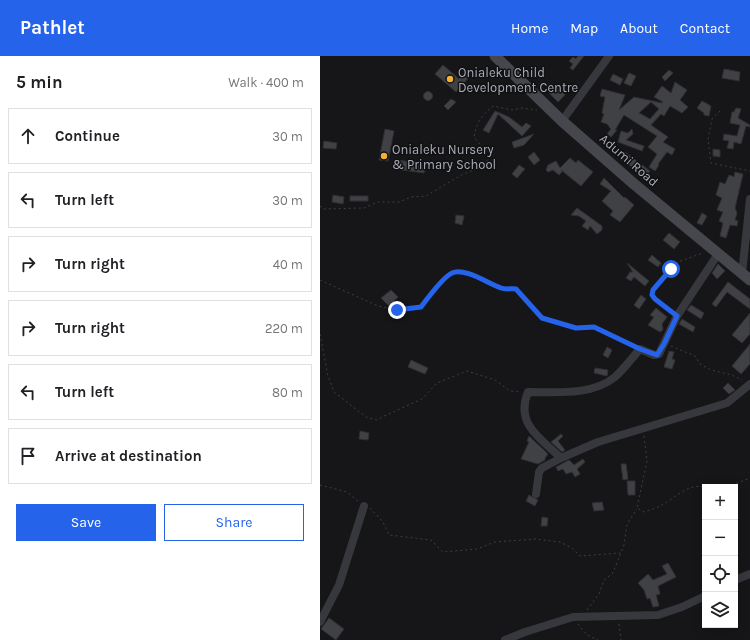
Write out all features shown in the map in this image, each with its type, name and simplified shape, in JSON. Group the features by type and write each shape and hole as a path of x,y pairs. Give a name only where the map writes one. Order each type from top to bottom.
{"main road":[{"name":"Adumi Road","path":"494,56 562,121 746,277"}],"street":[{"path":"562,121 609,56"},
{"path":"746,277 750,199"},
{"path":"561,458 528,427 523,410 528,392 576,391 596,387 615,377 640,349 657,355 664,344 677,316 716,252"},
{"path":"536,494 539,472 542,468 598,442 727,403 747,382"},
{"path":"320,622 339,584 364,506"},
{"path":"738,579 750,574"},
{"path":"506,640 525,632 573,617 658,615 682,607 702,597"}],"path":[{"path":"320,206 323,209 364,208 378,202 399,202 411,197 426,196 463,174 482,167 492,154 483,148 474,137 476,126 484,113 493,106 512,110 522,108 554,112"},
{"path":"720,111 712,119 708,139 710,163 750,171"},
{"path":"677,316 655,299 652,295 653,290 678,262 698,254 716,252"},
{"path":"320,280 378,306 397,310 421,307 432,292 452,273 460,272 474,276 503,289 516,289 542,318 576,328 594,327 640,349"},
{"path":"320,334 328,376 334,392 366,417 377,420 422,399 437,383 467,371 495,380 510,391 528,392"},
{"path":"664,344 695,356 700,364 711,370 732,375 747,382"},
{"path":"585,616 588,608 599,594 604,580 612,573 624,545 627,524 637,508 647,461 643,428"},
{"path":"735,484 750,478"},
{"path":"320,485 347,492 364,506 372,509 383,522 390,536 431,540 443,552 477,549 494,542 535,539 560,542 572,548 580,556 620,553"},
{"path":"637,508 644,512 647,511 661,506 683,491 702,486"},
{"path":"573,617 587,635 598,640"},
{"path":"621,640 619,625 623,617"}],"building":[{"path":"578,56 584,56 573,70 570,68 573,64 569,61 573,57 576,59"},
{"path":"443,65 459,79 465,72 470,76 456,92 435,74"},
{"path":"724,69 740,72 739,81 722,78"},
{"path":"669,70 673,73 665,81 662,77"},
{"path":"629,73 636,76 631,86 624,83"},
{"path":"613,74 623,79 620,85 610,80"},
{"path":"675,82 687,90 680,100 688,107 682,113 670,106 664,116 661,114 651,125 668,137 663,142 675,149 672,155 667,152 658,164 659,165 655,171 649,167 657,154 648,147 657,136 624,115 615,130 617,130 611,137 607,134 611,129 607,124 601,122 604,114 602,113 605,97 600,96 602,89 625,95 619,110 634,97 662,103 663,102 654,97 662,86 671,93","holes":["651,102 659,109 650,119 639,113"]},
{"path":"556,86 565,95 558,102 549,93"},
{"path":"426,92 430,92 432,96 430,100 426,100 424,98 424,94"},
{"path":"451,99 456,102 448,110 444,106"},
{"path":"702,101 711,106 709,116 704,115 704,113 697,108"},
{"path":"736,108 741,109 738,118 750,125 750,127 746,126 741,144 734,142 733,149 727,148 729,141 723,140 724,134 737,136 740,125 730,123 732,112 734,112"},
{"path":"495,111 509,117 522,127 526,123 531,126 522,136 498,114 489,133 483,130"},
{"path":"385,129 394,131 388,161 379,160"},
{"path":"632,129 633,134 626,140 644,146 642,151 618,142 621,131 628,133"},
{"path":"534,134 524,145 514,148 512,142"},
{"path":"324,141 337,143 336,149 323,148"},
{"path":"713,149 720,150 720,157 713,156"},
{"path":"534,152 540,160 534,165 528,157"},
{"path":"625,152 650,171 645,178 637,172 638,171 620,159"},
{"path":"570,158 576,163 578,160 593,172 581,186 561,170 562,172 559,175 553,170 548,172 546,170 548,165 556,161 560,168"},
{"path":"397,160 426,164 424,173 396,169"},
{"path":"519,165 525,169 517,178 512,174"},
{"path":"735,172 743,174 735,208 737,213 735,220 738,221 737,226 730,225 726,238 720,236 723,223 719,221 723,212 717,210 722,198 716,195 720,182 725,184 729,175 734,177"},
{"path":"604,178 624,198 625,197 634,205 620,222 610,215 613,211 602,201 611,191 600,184"},
{"path":"333,195 344,197 343,204 332,202"},
{"path":"350,196 368,196 368,201 350,201"},
{"path":"577,208 602,226 602,230 597,234 590,226 588,230 582,226 586,221 579,216 571,215"},
{"path":"702,213 707,216 702,225 697,223"},
{"path":"456,215 464,216 462,225 455,223"},
{"path":"669,233 680,242 674,249 663,240"},
{"path":"652,255 661,263 658,267 648,260"},
{"path":"627,263 649,281 645,286 634,277 631,281 626,278 630,272 633,272"},
{"path":"718,264 725,271 717,279 712,273"},
{"path":"728,282 750,299 750,309 727,292 716,307 712,304"},
{"path":"391,290 398,297 389,306 381,298"},
{"path":"641,295 646,299 639,309 634,305"},
{"path":"691,305 704,313 701,319 687,310"},
{"path":"656,308 667,317 662,324 663,330 660,332 648,325 654,317 650,315"},
{"path":"750,313 750,334 742,343 732,335"},
{"path":"682,319 695,327 693,332 679,324"},
{"path":"750,344 750,364 741,374 732,366"},
{"path":"607,347 612,350 608,358 603,355"},
{"path":"669,351 674,352 672,359 675,360 672,369 664,367"},
{"path":"411,360 428,368 425,374 408,367"},
{"path":"595,368 608,370 607,376 594,373"},
{"path":"728,383 735,390 729,394 723,388"},
{"path":"360,431 369,433 368,440 359,439"},
{"path":"561,434 563,436 558,441 565,450 562,452 551,442"},
{"path":"529,436 548,454 545,460 538,464 521,459 529,442 527,441"},
{"path":"583,459 585,462 577,469 580,474 575,477 572,472 566,474 563,469 558,471 556,467 569,460 574,465"},
{"path":"621,464 626,464 628,479 623,480"},
{"path":"627,481 635,481 635,495 628,495"},
{"path":"529,495 538,500 535,506 526,501"},
{"path":"602,502 604,510 594,511 592,503"},
{"path":"542,517 548,518 547,526 541,526"},
{"path":"668,563 676,577 658,586 660,594 656,595 659,606 653,607 650,598 647,599 644,590 638,583 648,574 653,580 667,574 662,566"},
{"path":"329,618 344,629 336,640 321,629"}],"place":[{"name":"Onialeku Child Development Centre","path":"450,79"},
{"name":"Onialeku Nursery & Primary School","path":"384,156"}],"route":[{"path":"397,310 421,307 432,292 452,273 460,272 474,276 503,289 512,288 520,291 542,318 576,328 594,327 611,336 624,340 640,349 657,355 664,344 677,316 652,295 653,290 671,269"}]}
